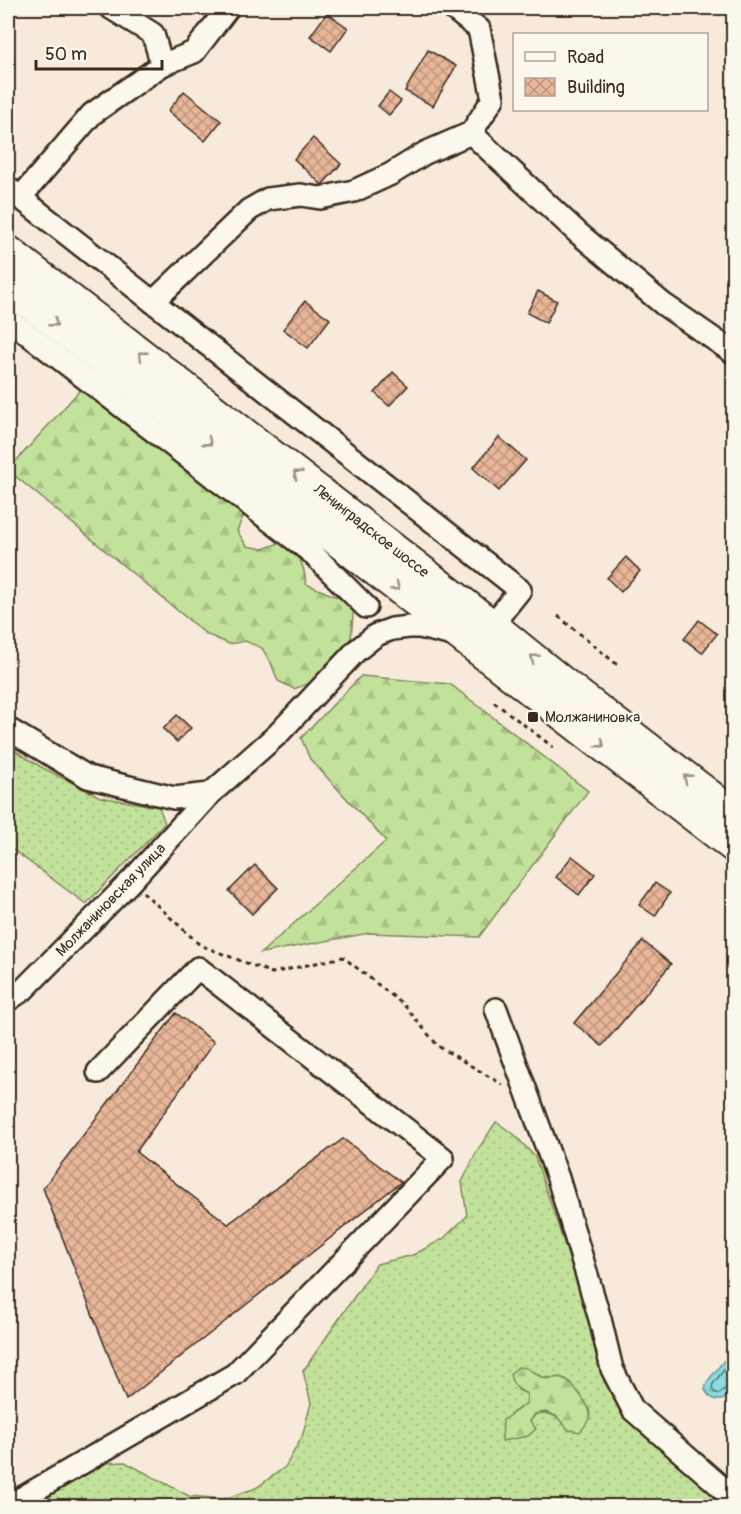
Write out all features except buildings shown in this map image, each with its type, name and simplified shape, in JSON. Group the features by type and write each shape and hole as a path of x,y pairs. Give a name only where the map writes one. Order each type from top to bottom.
{"highway":[{"name":"Ленинградское шоссе","path":"8,251 734,814"},
{"name":"Ленинградское шоссе","path":"8,287 734,847"}],"street":[{"path":"111,8 153,34 162,65"},
{"path":"228,8 194,52 162,65 92,114 14,193 520,590 492,625"},
{"path":"153,302 249,210 268,199 301,195 320,198 354,191 391,174 425,153 471,133 494,99 479,29 452,8"},
{"path":"471,133 578,233 663,304 734,353"},
{"path":"8,319 312,553 366,607"},
{"name":"Молжаниновская улица","path":"328,534 356,570 363,585 366,607 364,632 356,651"},
{"name":"Молжаниновская улица","path":"8,1000 23,990 131,881 210,794 278,734 356,651 376,635 392,628 409,627 440,631 465,639"},
{"path":"8,729 88,777 174,798 210,794"},
{"path":"8,1506 235,1374 443,1158 198,968 98,1072"},
{"path":"496,1009 558,1178 600,1319 612,1369 633,1410 719,1485 734,1503"}],"path":[{"path":"558,616 620,667"},
{"path":"494,702 553,747"},
{"path":"131,881 200,945 272,973 343,957 404,1005 438,1046 530,1101"}],"green space":[{"path":"81,389 244,514 237,531 247,546 263,549 279,543 299,559 304,569 306,584 354,604 351,638 318,680 294,689 278,681 262,648 245,641 229,644 206,634 8,470"},
{"path":"361,676 450,684 588,791 479,937 369,933 261,953 386,841 310,759 301,738"},
{"path":"8,746 41,767 100,797 159,807 165,823 86,904 8,846"},
{"path":"496,1122 514,1134 535,1157 597,1341 607,1380 726,1506 48,1506 54,1479 87,1464 125,1462 189,1496 224,1499 256,1488 285,1467 302,1437 311,1403 303,1371 377,1264 413,1255 443,1239 467,1216 462,1182 477,1151","holes":["535,1372 546,1378 562,1378 572,1386 574,1400 569,1430 559,1419 551,1415 536,1414 530,1421 511,1414 527,1403 527,1394 518,1390"]},
{"path":"518,1367 529,1369 543,1378 562,1378 575,1388 584,1400 590,1415 580,1432 569,1430 556,1416 546,1412 535,1414 530,1421 536,1429 528,1436 502,1441 503,1420 527,1403 527,1394 516,1386 510,1374"}],"water":[{"path":"733,1349 733,1386 726,1398 715,1399 705,1390 707,1382"}],"place":[{"name":"Молжаниновка","path":"533,717"}]}
